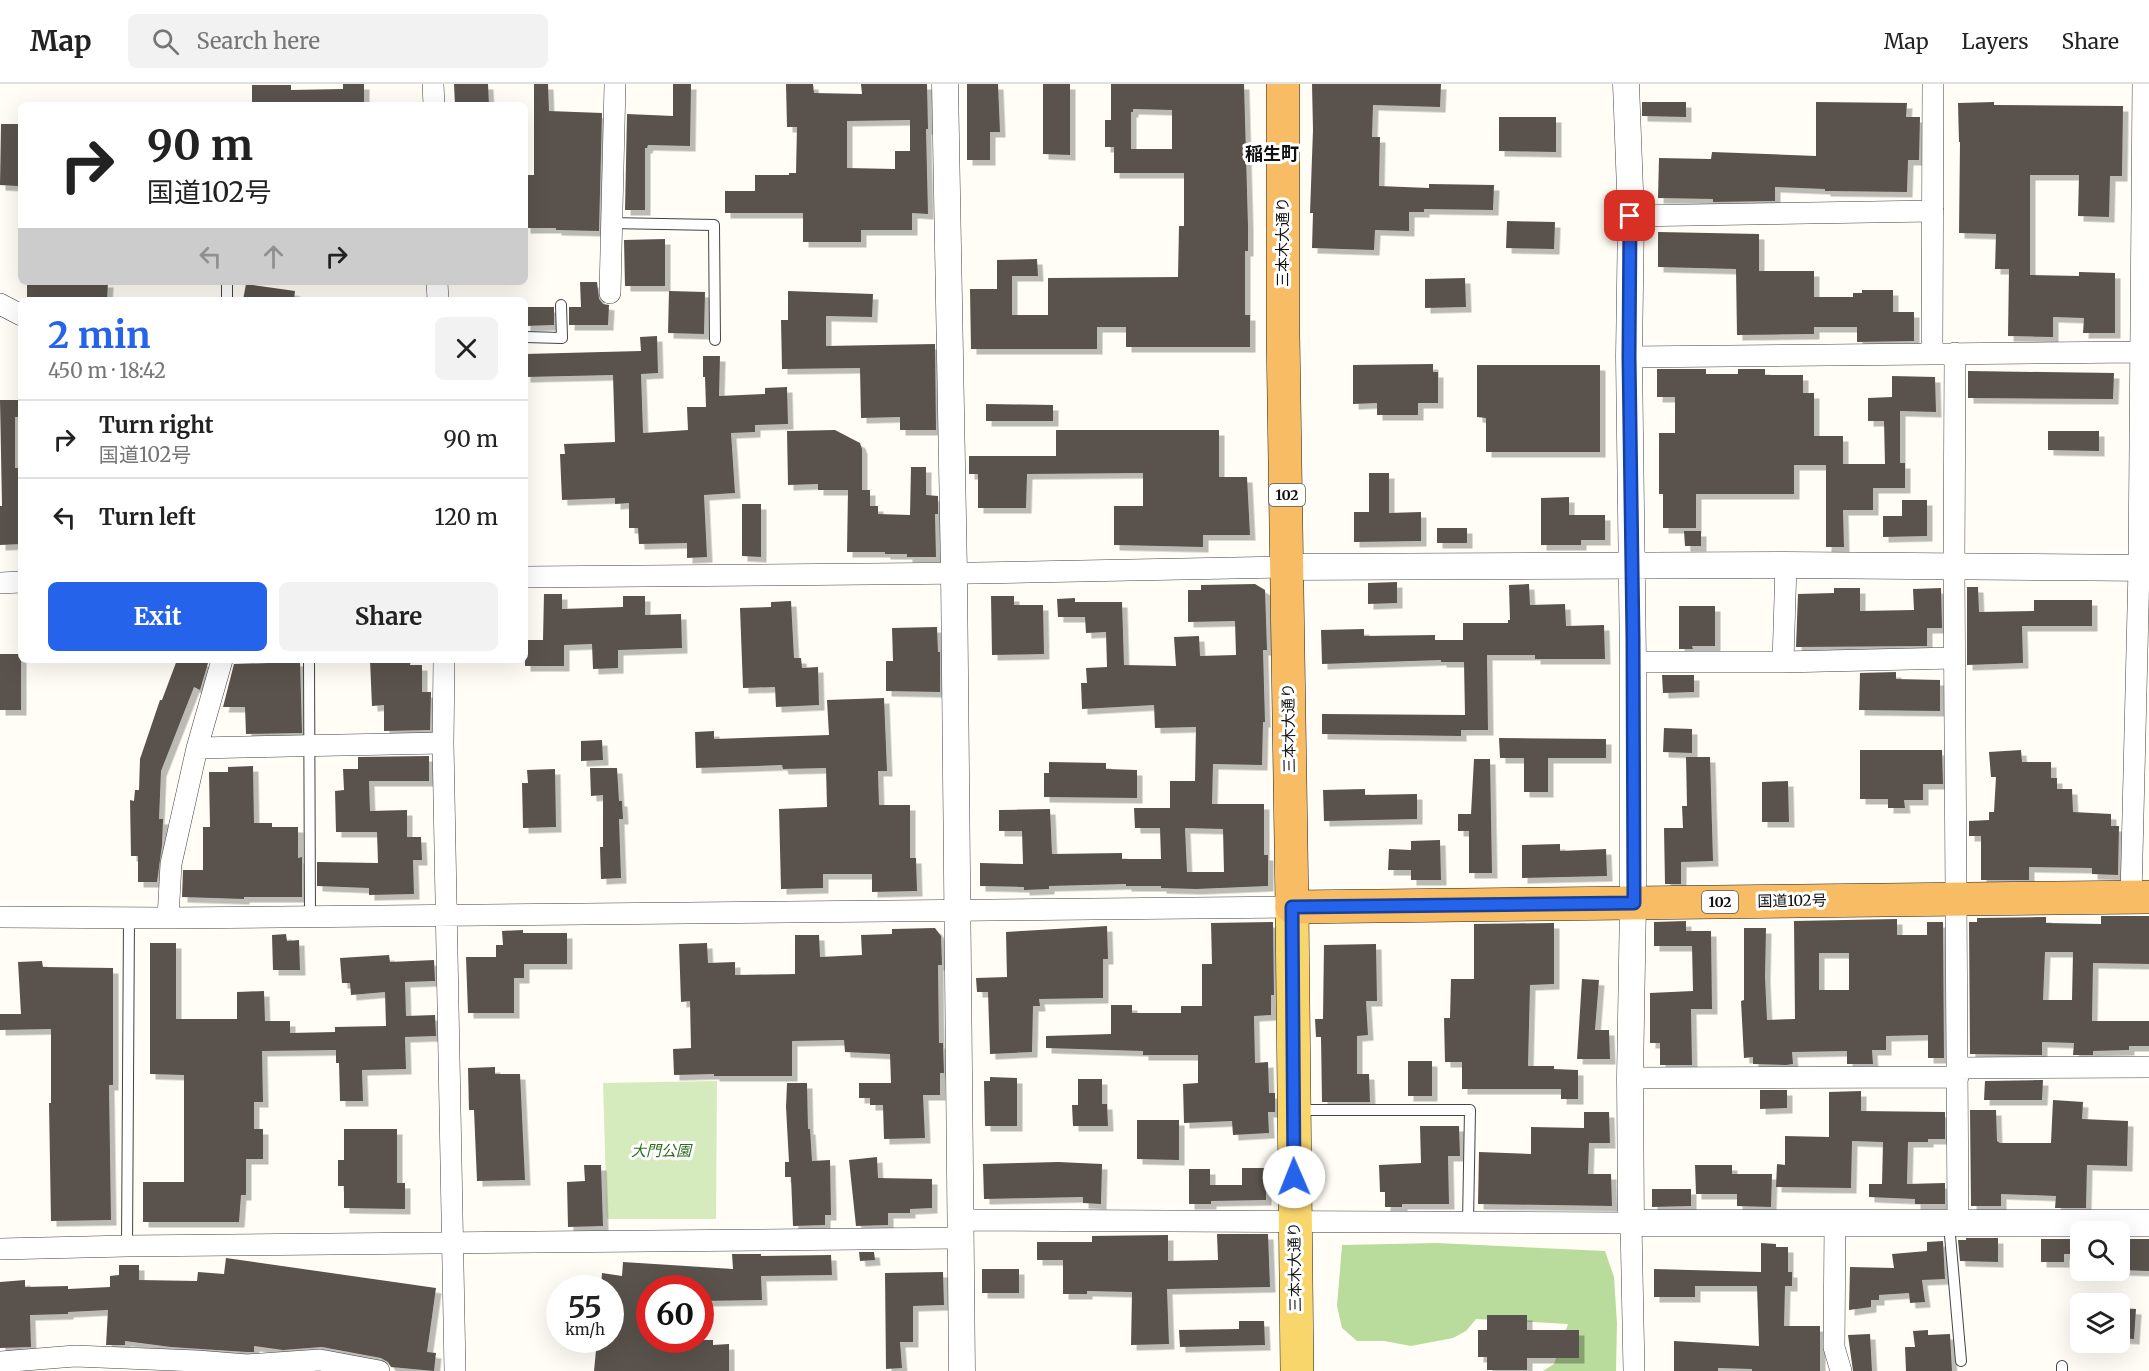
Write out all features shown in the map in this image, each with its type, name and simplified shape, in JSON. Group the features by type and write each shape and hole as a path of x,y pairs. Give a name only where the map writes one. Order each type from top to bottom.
{"highway":[{"name":"三本木大通り","path":"1283,84 1283,334 1292,907"},
{"name":"国道102号","path":"1292,907 2140,897"}],"main road":[{"name":"三本木大通り","path":"1292,907 1297,1371"}],"street":[{"path":"433,84 434,102"},
{"path":"609,293 615,84"},
{"path":"945,84 954,573 962,1371"},
{"path":"1626,84 1630,216 1629,357 1633,662 1634,903 1630,1078 1634,1371"},
{"path":"1932,353 1933,84"},
{"path":"2140,897 2144,568 2143,84"},
{"path":"1630,216 1933,211"},
{"path":"0,304 18,313"},
{"path":"1629,357 2144,351"},
{"path":"1953,1224 1957,1073 1954,658 1955,353"},
{"path":"528,577 1632,565 2144,568"},
{"path":"1783,662 1786,565"},
{"path":"0,583 18,582"},
{"path":"1633,662 1783,662 1954,658"},
{"path":"168,918 171,864 197,748 221,663"},
{"path":"444,663 443,744 455,1371"},
{"path":"197,748 443,744"},
{"path":"0,917 168,918 1292,907"},
{"path":"1630,1078 1957,1073 2149,1067"},
{"path":"0,1249 453,1242 1294,1221 1632,1224 2149,1224"},
{"path":"1835,1223 1834,1347 1841,1371"},
{"path":"0,1362 75,1356 132,1365 197,1360 247,1365 320,1360 379,1371"}],"lane":[{"path":"610,223 714,225 716,340"},
{"path":"528,337 562,338 561,305"},
{"path":"309,663 310,915"},
{"path":"127,1246 129,917"},
{"path":"1293,1110 1470,1110 1468,1222"},
{"path":"1953,1224 1961,1361"}],"green space":[{"name":"大門公園","path":"717,1081 716,1219 607,1219 603,1083"},
{"path":"1437,1243 1605,1251 1614,1277 1617,1324 1616,1371 1543,1371 1554,1364 1568,1324 1476,1319 1466,1331 1453,1338 1411,1346 1384,1341 1357,1341 1342,1328 1337,1306 1342,1245"}],"building":[{"path":"343,84 364,84 364,102 252,102 252,85 291,85 291,90 343,89"},
{"path":"454,84 488,84 489,102 455,102"},
{"path":"534,84 548,84 549,111 602,113 599,231 528,228 528,175 534,175"},
{"path":"673,84 691,84 690,146 648,145 645,148 645,210 625,210 627,114 673,116"},
{"path":"786,84 813,84 814,93 862,94 861,84 927,84 928,214 912,213 912,230 861,230 861,242 803,242 803,213 725,213 725,191 755,191 755,175 796,173 797,127 787,127","holes":["910,120 910,151 895,151 895,169 847,168 847,121"]},
{"path":"967,84 998,84 1000,132 990,132 990,160 967,160"},
{"path":"1043,84 1070,84 1070,155 1043,154"},
{"path":"1111,84 1244,84 1248,226 1248,251 1245,251 1245,315 1250,315 1250,347 1126,347 1126,327 1097,327 1097,349 971,349 970,289 997,289 997,260 1037,259 1038,276 1012,276 1012,315 1048,315 1048,278 1178,277 1179,226 1184,226 1184,173 1114,173 1114,147 1105,147 1105,120 1111,120","holes":["1133,109 1172,110 1172,149 1131,149 1131,112"]},
{"path":"1312,84 1441,84 1440,107 1373,105 1372,137 1380,137 1379,186 1429,188 1429,184 1494,185 1493,210 1424,209 1424,212 1409,212 1409,231 1375,230 1374,250 1312,248 1313,213 1310,213"},
{"path":"1642,102 1686,102 1686,117 1642,116"},
{"path":"1816,102 1907,103 1906,117 1920,117 1919,160 1908,160 1907,192 1825,191 1825,189 1775,187 1775,201 1713,202 1713,199 1658,198 1659,158 1711,159 1712,152 1816,156"},
{"path":"1994,102 1994,105 2123,106 2122,176 2110,176 2109,217 2078,216 2079,175 2030,175 2030,275 2079,276 2079,272 2115,273 2115,333 2083,333 2084,318 2053,317 2053,337 2008,336 2009,269 1995,269 1996,234 1959,233 1958,103"},
{"path":"1499,117 1556,117 1556,152 1499,151"},
{"path":"1,124 18,124 18,186 0,185"},
{"path":"1507,221 1555,222 1554,249 1506,248"},
{"path":"1658,232 1759,234 1759,271 1814,271 1814,297 1853,297 1853,293 1862,293 1862,290 1893,290 1893,312 1914,312 1914,341 1857,342 1857,327 1814,327 1814,334 1737,335 1736,269 1658,267"},
{"path":"665,239 665,286 625,286 624,240"},
{"path":"1465,278 1466,307 1425,308 1425,279"},
{"path":"580,282 597,282 599,299 603,304 609,305 608,325 569,325 569,307 581,307"},
{"path":"27,285 108,285 107,297 27,297"},
{"path":"246,285 295,291 294,297 244,297"},
{"path":"669,291 705,292 704,334 668,333"},
{"path":"788,291 873,294 872,317 826,316 826,346 935,344 936,430 900,430 900,417 861,418 860,368 782,369 781,320 788,320"},
{"path":"528,307 554,307 554,325 528,326"},
{"path":"657,336 658,373 641,374 643,433 688,430 687,407 706,407 703,356 720,356 719,396 765,394 765,388 787,387 788,424 755,425 755,432 731,433 735,493 704,495 707,557 687,558 687,543 639,544 638,528 629,528 629,503 615,504 615,498 562,500 560,454 565,454 564,444 615,442 613,375 528,377 528,354 641,351 640,337"},
{"path":"1433,364 1433,372 1438,372 1438,403 1418,403 1418,415 1377,415 1377,403 1353,404 1353,365"},
{"path":"1477,365 1600,365 1600,452 1486,452 1486,418 1477,417"},
{"path":"1657,369 1706,369 1706,374 1738,374 1738,369 1765,369 1765,375 1803,375 1803,393 1814,393 1814,436 1843,436 1843,464 1885,464 1884,421 1868,421 1868,398 1892,397 1892,376 1935,377 1936,412 1900,411 1900,463 1905,463 1905,488 1873,488 1873,510 1843,510 1844,547 1826,547 1826,465 1794,465 1794,494 1696,494 1696,528 1663,528 1663,494 1659,494 1659,433 1675,433 1675,397 1657,397"},
{"path":"1968,371 2114,373 2113,399 1968,398"},
{"path":"0,400 18,400 18,417 15,417 15,468 18,468 18,544 0,545 0,506 2,506"},
{"path":"986,404 1053,405 1053,421 986,421"},
{"path":"835,430 860,443 862,490 870,490 870,506 878,506 878,514 910,515 911,467 926,467 926,495 938,496 938,514 935,514 936,557 907,557 907,554 885,554 885,552 847,552 848,490 818,490 818,484 788,485 787,431"},
{"path":"1056,430 1219,430 1219,477 1247,477 1250,535 1203,535 1203,547 1114,545 1114,506 1143,506 1143,473 1027,474 1026,508 978,508 978,474 969,474 969,456 1056,456"},
{"path":"2048,431 2099,431 2099,451 2048,450"},
{"path":"1369,473 1389,473 1389,513 1421,512 1421,541 1354,542 1354,512 1369,512"},
{"path":"1569,497 1569,515 1605,515 1605,540 1581,540 1581,545 1541,545 1541,498"},
{"path":"1902,500 1927,500 1927,536 1883,537 1883,516 1902,516"},
{"path":"742,504 761,504 761,557 742,556"},
{"path":"1437,528 1467,528 1467,543 1437,543"},
{"path":"1684,531 1701,531 1701,546 1685,546"},
{"path":"1397,582 1397,603 1368,604 1368,583"},
{"path":"1255,584 1265,590 1267,650 1263,650 1265,722 1263,722 1262,765 1213,764 1212,804 1264,804 1264,855 1268,855 1268,886 1196,889 1126,886 1126,884 1049,886 1049,889 1024,890 1024,887 980,886 980,863 1023,864 1022,831 999,831 999,810 1050,809 1052,854 1122,853 1122,859 1161,859 1160,828 1135,828 1134,808 1170,808 1170,781 1195,781 1196,727 1155,728 1154,705 1082,709 1081,683 1087,683 1086,668 1107,667 1106,632 1086,633 1085,617 1058,617 1057,599 1075,598 1075,602 1122,602 1124,665 1176,666 1174,637 1199,636 1200,656 1236,655 1235,621 1188,622 1188,590 1201,590 1201,585","holes":["1185,828 1223,829 1224,872 1187,872"]},
{"path":"1529,584 1530,605 1565,604 1566,626 1604,625 1605,659 1535,659 1535,655 1487,655 1488,730 1461,730 1461,736 1322,734 1322,714 1465,715 1464,662 1441,662 1441,660 1322,664 1321,630 1364,629 1364,636 1435,635 1435,640 1463,640 1463,623 1508,623 1510,620 1509,585"},
{"path":"1967,587 1978,587 1979,612 2034,611 2034,600 2092,600 2092,626 2022,626 2023,663 1967,665"},
{"path":"1834,588 1860,588 1860,611 1914,610 1913,589 1941,588 1942,628 1927,628 1927,646 1796,647 1798,594 1834,593"},
{"path":"544,594 562,594 562,609 623,607 623,596 645,596 645,615 681,614 682,648 618,650 618,668 593,669 592,644 564,645 564,666 525,666 525,663 528,663 528,640 543,640"},
{"path":"991,596 1014,596 1014,605 1043,605 1044,654 992,655"},
{"path":"791,601 794,658 801,658 802,668 818,667 819,705 776,707 775,687 743,688 740,608 771,607 771,602"},
{"path":"1679,606 1715,606 1715,646 1692,646 1693,649 1679,649"},
{"path":"937,627 938,652 940,652 940,692 886,691 886,661 893,661 892,628"},
{"path":"0,654 18,654 18,663 21,663 21,710 0,710"},
{"path":"176,663 208,663 200,690 194,687 161,771 159,819 163,819 157,882 138,882 138,856 131,856 130,800 134,801 135,790 139,790 140,759 160,700 162,700"},
{"path":"300,663 302,733 246,734 245,707 223,707 234,664"},
{"path":"370,663 422,665 422,692 431,692 430,730 384,731 384,705 372,706"},
{"path":"1896,672 1896,679 1940,680 1940,711 1859,710 1860,673"},
{"path":"1662,675 1694,675 1694,692 1663,693"},
{"path":"884,698 887,771 878,771 879,805 910,805 910,858 916,858 917,891 872,892 872,874 823,874 823,888 781,889 779,809 827,807 826,768 783,769 782,765 696,768 695,732 714,731 714,739 829,735 827,700"},
{"path":"1664,728 1692,729 1692,753 1663,752"},
{"path":"1499,738 1606,739 1606,758 1548,758 1548,792 1524,792 1524,758 1500,758"},
{"path":"602,740 603,760 581,761 581,741"},
{"path":"1860,750 1942,750 1943,784 1923,784 1923,800 1904,800 1905,808 1888,808 1888,799 1860,799"},
{"path":"2021,750 2022,762 2051,762 2051,778 2057,778 2057,789 2072,789 2073,812 2111,814 2111,826 2119,826 2118,875 2092,874 2092,868 2029,867 2029,880 1981,880 1981,836 1969,836 1969,821 1989,820 1989,812 1994,812 1996,777 1991,777 1989,752"},
{"path":"429,756 429,781 369,781 370,811 407,810 407,837 421,837 422,860 413,860 414,894 369,895 369,888 317,886 317,862 378,863 377,832 336,832 335,791 344,790 343,769 358,769 358,757"},
{"path":"1686,757 1710,757 1713,861 1681,862 1681,884 1665,884 1664,828 1683,828 1682,806 1687,806"},
{"path":"1474,759 1490,759 1492,873 1469,873 1469,831 1458,831 1458,814 1471,814"},
{"path":"1049,762 1106,763 1106,769 1137,770 1137,798 1044,797 1044,773 1049,773"},
{"path":"253,766 254,823 272,823 272,827 298,827 298,858 302,857 302,897 244,897 244,899 182,897 183,870 203,870 203,827 210,827 209,772 228,772 228,767"},
{"path":"590,768 617,768 619,801 622,801 623,819 619,819 621,878 601,879 603,795 591,796"},
{"path":"555,769 556,827 523,828 522,783 528,783 527,770"},
{"path":"1788,781 1789,822 1762,822 1762,782"},
{"path":"1365,789 1365,795 1417,794 1417,819 1324,821 1323,790"},
{"path":"1440,840 1441,880 1411,880 1411,870 1388,870 1389,849 1411,850 1411,841"},
{"path":"1560,844 1560,851 1606,849 1607,876 1522,878 1522,845"},
{"path":"2101,916 2149,916 2149,964 2093,963 2092,1021 2149,1021 2149,1046 2129,1046 2129,1050 2093,1051 2093,1055 2073,1055 2074,1043 2042,1042 2042,1055 1970,1054 1969,922 1977,922 1977,918 2046,917 2046,923 2101,924","holes":["2045,952 2073,952 2072,1000 2043,1000"]},
{"path":"1897,919 1897,935 1927,935 1927,922 1943,922 1944,1058 1928,1058 1928,1035 1886,1036 1886,1050 1872,1050 1873,1064 1847,1064 1847,1051 1792,1052 1793,1064 1786,1065 1753,1064 1753,1057 1744,1058 1741,1001 1744,1000 1744,928 1766,928 1767,1020 1795,1019 1794,921","holes":["1819,953 1849,953 1849,990 1819,990"]},
{"path":"1686,921 1686,931 1711,931 1712,1009 1691,1009 1692,1065 1660,1065 1660,1043 1650,1043 1650,993 1693,991 1692,946 1654,946 1654,922"},
{"path":"1273,922 1274,995 1271,995 1271,1015 1254,1016 1255,1063 1268,1062 1269,1093 1275,1093 1275,1112 1268,1112 1269,1133 1233,1135 1232,1121 1184,1123 1183,1084 1198,1083 1198,1055 1143,1055 1143,1051 1046,1048 1046,1036 1111,1034 1111,1005 1132,1005 1132,1013 1181,1013 1181,1006 1202,1006 1202,964 1212,964 1211,923"},
{"path":"1554,923 1554,984 1530,985 1528,1066 1554,1066 1554,1069 1578,1070 1578,1099 1561,1099 1561,1089 1462,1089 1462,1062 1445,1062 1444,1018 1450,1018 1451,979 1474,979 1474,924"},
{"path":"1107,926 1108,959 1103,959 1103,998 1039,999 1040,1006 1033,1006 1032,1052 990,1054 988,992 977,992 976,978 1007,977 1006,932"},
{"path":"935,928 941,936 942,965 938,965 939,1043 943,1043 944,1073 940,1073 940,1095 923,1095 925,1138 884,1139 883,1105 870,1105 870,1098 859,1098 859,1083 891,1083 890,1054 845,1052 844,1040 792,1041 792,1076 674,1075 673,1049 691,1048 690,1001 681,1002 679,944 707,943 708,963 735,962 735,975 795,974 795,935 819,935 820,957 862,955 861,935 892,934 892,929"},
{"path":"523,930 523,933 567,933 567,964 524,964 524,978 514,978 514,1013 468,1013 466,957 496,957 496,945 503,945 502,931"},
{"path":"286,934 287,941 299,940 300,970 273,970 272,935"},
{"path":"150,943 176,943 176,1019 237,1019 237,992 264,991 265,1021 290,1021 290,1033 335,1032 335,1027 386,1026 385,992 351,995 350,983 342,983 340,958 389,955 390,962 434,960 435,981 405,982 406,1016 435,1015 436,1036 405,1037 406,1069 362,1070 363,1101 340,1101 339,1063 336,1063 336,1050 262,1051 263,1102 254,1102 254,1129 263,1129 263,1159 246,1159 246,1195 241,1195 239,1222 143,1222 143,1182 184,1182 184,1075 150,1074"},
{"path":"1376,944 1377,1001 1366,1001 1368,1035 1357,1036 1357,1074 1369,1074 1370,1102 1322,1102 1321,1037 1316,1037 1315,1019 1323,1019 1324,945"},
{"path":"42,961 43,967 113,968 113,1085 109,1085 111,1220 51,1221 49,1103 51,1103 51,1029 0,1030 0,1014 21,1014 18,962"},
{"path":"1582,979 1599,980 1595,1030 1609,1030 1610,1059 1577,1059"},
{"path":"1408,1061 1432,1061 1432,1096 1408,1096"},
{"path":"495,1067 495,1074 520,1074 525,1180 477,1181 474,1110 469,1110 468,1068"},
{"path":"990,1077 1017,1078 1017,1126 985,1126 984,1081 990,1081"},
{"path":"1078,1079 1102,1079 1102,1104 1107,1104 1108,1126 1073,1126 1072,1105 1078,1105"},
{"path":"2043,1080 2042,1100 1984,1100 1985,1081"},
{"path":"787,1083 807,1083 808,1129 810,1129 812,1161 830,1160 831,1215 825,1215 825,1225 793,1226 791,1177 785,1177 785,1162 789,1162"},
{"path":"1760,1090 1787,1090 1787,1108 1760,1109"},
{"path":"1861,1091 1861,1111 1945,1112 1945,1139 1908,1142 1907,1184 1945,1183 1945,1204 1915,1204 1915,1199 1869,1197 1869,1184 1882,1184 1883,1142 1852,1141 1851,1188 1776,1187 1777,1164 1785,1165 1785,1136 1829,1137 1829,1092"},
{"path":"2053,1100 2083,1102 2082,1119 2128,1121 2127,1166 2087,1165 2086,1208 2055,1208 2056,1196 2001,1194 2001,1206 1971,1206 1970,1110 1996,1110 1997,1141 2000,1143 2051,1143"},
{"path":"1584,1112 1609,1112 1610,1143 1589,1143 1588,1174 1611,1174 1612,1206 1478,1204 1479,1152 1531,1154 1531,1127 1584,1128"},
{"path":"1137,1120 1179,1120 1179,1160 1137,1159"},
{"path":"1420,1126 1459,1126 1460,1156 1448,1156 1449,1204 1402,1204 1402,1207 1385,1207 1385,1192 1380,1192 1379,1165 1421,1163"},
{"path":"344,1129 397,1129 397,1183 405,1183 405,1209 344,1208 344,1186 338,1186 338,1160 344,1160"},
{"path":"877,1157 878,1178 932,1179 932,1208 910,1209 910,1213 888,1213 888,1225 856,1226 849,1160"},
{"path":"1058,1162 1102,1164 1101,1204 1083,1203 1083,1197 984,1199 983,1164"},
{"path":"584,1165 601,1165 603,1226 568,1227 567,1182 585,1181"},
{"path":"1695,1165 1732,1165 1732,1174 1772,1174 1771,1207 1737,1206 1737,1194 1696,1194"},
{"path":"1242,1168 1266,1168 1266,1200 1211,1201 1211,1204 1189,1204 1189,1169 1210,1169 1210,1185 1242,1185"},
{"path":"1652,1189 1691,1189 1691,1206 1652,1207"},
{"path":"1217,1234 1268,1234 1270,1287 1167,1289 1169,1344 1131,1345 1132,1292 1087,1291 1087,1294 1063,1294 1063,1260 1037,1260 1037,1242 1092,1242 1092,1236 1168,1235 1168,1261 1218,1260"},
{"path":"1966,1238 1998,1238 1998,1262 1960,1261 1958,1240 1966,1240"},
{"path":"2041,1239 2070,1239 2070,1254 2064,1254 2064,1262 2041,1262"},
{"path":"2130,1239 2149,1239 2149,1271 2130,1270"},
{"path":"1943,1241 1945,1279 1922,1280 1925,1302 1910,1303 1909,1293 1879,1295 1879,1300 1871,1300 1871,1307 1849,1310 1850,1267 1894,1268 1892,1254 1927,1251 1927,1242"},
{"path":"1761,1243 1788,1247 1788,1272 1792,1272 1792,1286 1785,1286 1784,1326 1820,1326 1820,1371 1752,1371 1752,1369 1718,1368 1718,1371 1674,1371 1674,1341 1759,1346 1757,1286 1695,1286 1695,1297 1654,1297 1654,1269 1761,1272"},
{"path":"859,1252 874,1252 875,1260 860,1261"},
{"path":"732,1254 831,1255 832,1275 761,1276 762,1300 714,1301 714,1275 636,1275 636,1353 714,1353 714,1345 729,1344 729,1371 594,1371 596,1353 624,1353 623,1262 733,1269"},
{"path":"226,1258 436,1288 427,1352 436,1353 434,1371 391,1367 381,1358 322,1347 283,1350 254,1346 254,1352 247,1352 171,1347 125,1341 125,1345 106,1345 108,1310 30,1315 31,1347 0,1348 0,1282 25,1280 25,1287 68,1286 68,1289 110,1287 110,1276 119,1275 119,1265 139,1265 139,1280 197,1281 198,1272 224,1274"},
{"path":"982,1269 1019,1269 1019,1293 982,1293"},
{"path":"943,1272 944,1305 913,1306 913,1342 900,1342 902,1368 886,1369 885,1273"},
{"path":"2130,1309 2136,1309 2134,1339 2130,1339"},
{"path":"1487,1315 1527,1315 1527,1330 1579,1330 1579,1358 1527,1358 1527,1370 1487,1370 1487,1357 1478,1357 1478,1330 1487,1330"},
{"path":"1239,1321 1264,1321 1265,1345 1180,1347 1179,1330 1239,1329"},
{"path":"1928,1330 1928,1335 1950,1334 1952,1371 1906,1371 1905,1347 1915,1347 1913,1331"},
{"path":"1870,1334 1872,1371 1853,1371 1848,1335"}],"district":[{"name":"稲生町","path":"1272,154"}],"route":[{"path":"1294,1177 1292,907 1634,903 1629,357 1630,216"}]}
